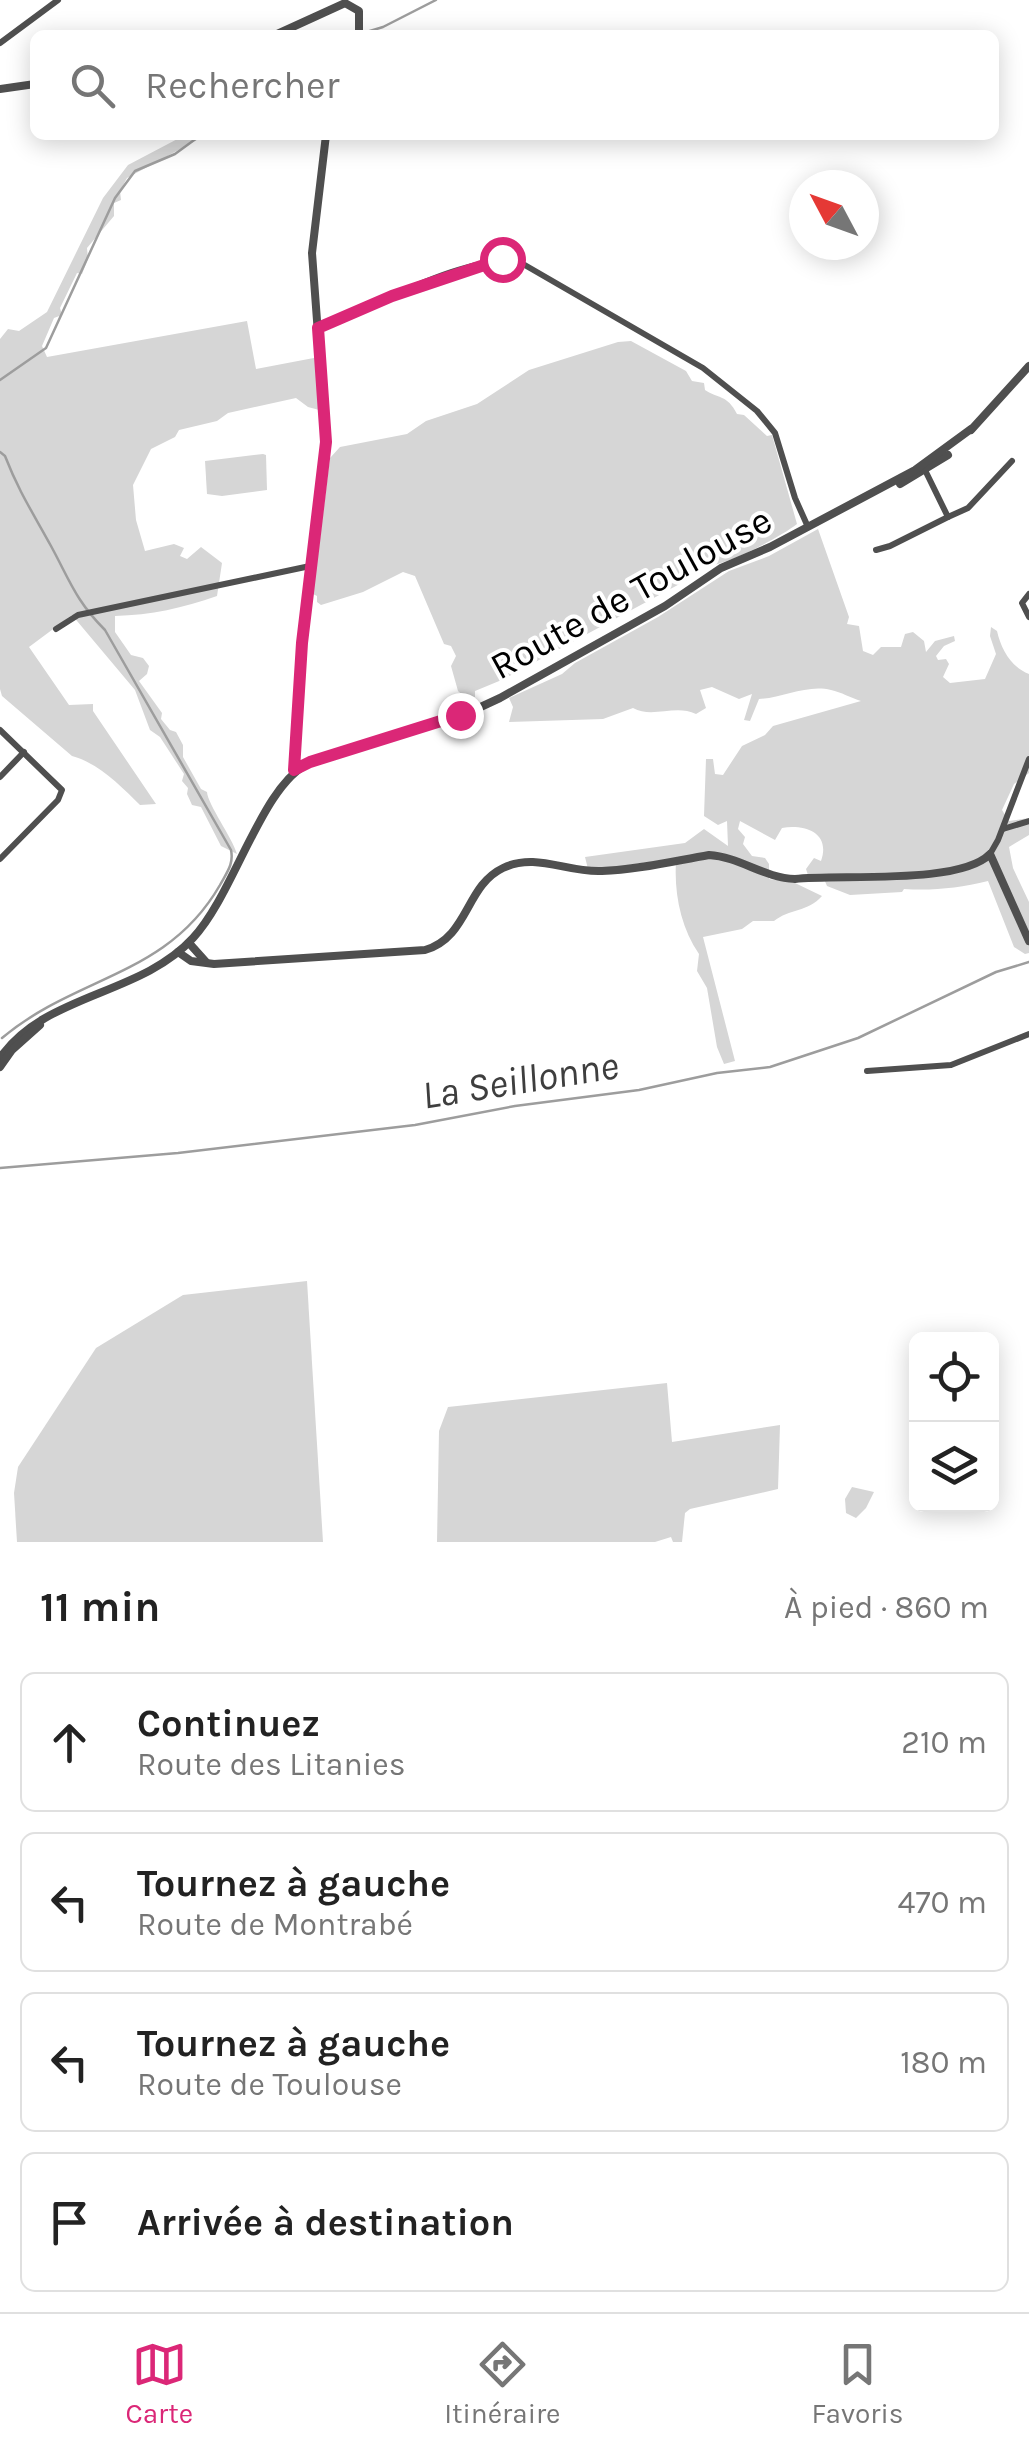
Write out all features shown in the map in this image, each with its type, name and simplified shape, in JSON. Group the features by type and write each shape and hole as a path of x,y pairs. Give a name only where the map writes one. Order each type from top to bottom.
{"street":[{"path":"0,43 58,0"},
{"path":"285,30 345,3 359,11 359,30"},
{"path":"0,89 30,85"},
{"path":"0,1068 3,1053 40,1020 145,973 188,943 220,901 276,790 294,770 310,566 326,442 312,253 325,140"},
{"path":"318,328 482,263 502,259 516,262 694,362 757,410 774,433 808,527"},
{"name":"Route de Toulouse","path":"294,770 486,705 665,606 721,568 924,468 971,430 1012,382 1029,370"},
{"path":"876,550 968,508 1012,461"},
{"path":"924,468 948,517"},
{"path":"56,629 85,614 310,566"},
{"path":"1029,594 1022,602 1029,617"},
{"path":"0,730 57,782 61,795 0,859"},
{"path":"0,777 24,752"},
{"path":"178,952 192,960 246,963 414,951 436,946 456,931 489,877 524,861 600,872 718,856 774,877 796,878 925,874 968,867 990,854 1029,759"},
{"path":"1002,829 1029,821"},
{"path":"990,854 1029,941"},
{"path":"188,943 206,962"},
{"path":"867,1071 950,1065 1029,1034"}],"shaded area":[{"path":"176,140 197,140 127,178 120,191 121,200 114,203 114,216 87,248 88,259 82,274 77,273 60,308 62,315 54,318 42,346 47,357 247,321 256,369 319,357 323,411 296,398 228,413 217,421 179,430 175,437 151,449 133,485 136,520 145,551 174,544 184,548 180,556 187,559 201,547 222,563 217,596 167,610 115,616 115,632 131,655 143,658 149,666 139,681 162,713 161,719 176,732 183,745 183,757 201,789 207,792 237,854 221,846 201,807 192,805 182,781 184,774 160,737 150,730 135,690 72,615 29,647 69,705 93,704 93,711 156,804 140,805 100,770 72,756 2,696 0,689 0,339 8,329 19,331 47,312 103,198 128,165"},
{"path":"631,341 686,371 692,381 704,383 705,390 726,400 737,414 744,415 767,436 772,435 797,524 736,557 702,566 687,580 475,691 475,697 468,700 458,691 451,666 456,656 451,646 444,644 415,576 403,572 363,592 321,605 317,602 313,594 330,458 340,447 407,434 426,421 477,404 529,370"},
{"path":"263,454 267,490 207,494 205,461"},
{"path":"818,529 849,617 847,624 859,626 863,651 873,655 881,647 901,647 905,634 913,632 924,641 926,652 935,641 954,636 955,641 936,656 949,664 943,677 950,683 985,679 996,654 991,627 997,631 1012,662 1029,674 1029,773 1014,784 1002,810 1009,821 1029,818 1029,835 1009,847 1013,868 1029,902 1029,953 1014,947 988,881 850,895 827,886 822,874 808,875 806,869 814,858 821,861 823,851 814,832 782,828 775,840 740,821 738,829 745,837 743,844 752,856 765,858 769,879 795,883 822,896 774,921 753,921 742,929 703,937 735,1061 724,1064 717,1047 707,988 697,971 699,954 680,910 676,862 588,869 585,857 685,843 704,829 728,846 727,821 718,825 704,816 706,759 713,759 715,774 723,775 742,746 765,735 773,726 861,701 831,690 804,690 759,699 750,721 744,720 752,694 739,699 712,687 700,690 706,708 696,714 633,708 603,719 509,722 513,707 509,698 562,674 729,571 769,556"},
{"path":"307,1281 323,1542 17,1542 14,1493 18,1467 96,1348 183,1295"},
{"path":"667,1383 672,1442 780,1425 778,1489 690,1509 685,1513 682,1542 673,1542 671,1537 655,1542 437,1542 439,1431 448,1407"},
{"path":"852,1487 874,1492 856,1518 846,1513 845,1499"}],"waterway":[{"path":"373,30 436,0"},
{"path":"0,380 46,348 115,198 135,171 175,154 194,140"},
{"path":"0,452 74,590 105,630 232,855 220,885 174,939 148,957 60,1000 2,1038"},
{"name":"La Seillonne","path":"0,1168 178,1153 415,1125 770,1067 858,1038 996,972 1029,962"}],"route":[{"path":"460,715 294,770 302,643 326,442 318,328 392,296 502,259"}]}
